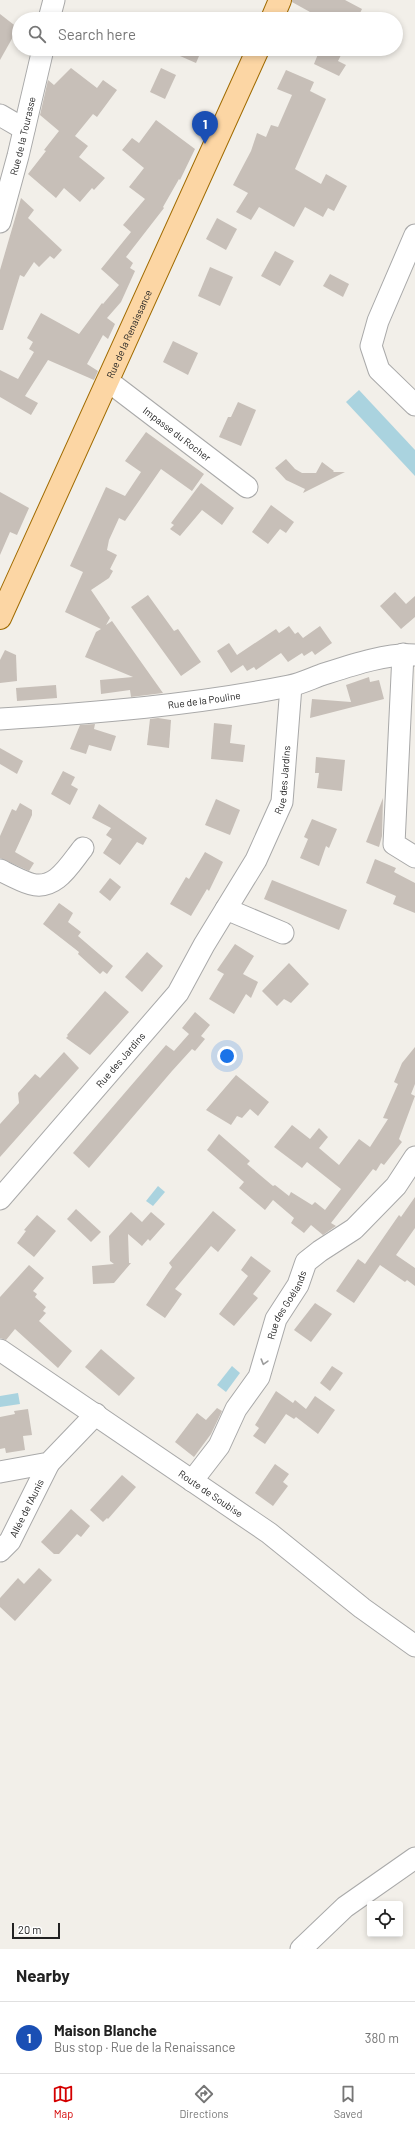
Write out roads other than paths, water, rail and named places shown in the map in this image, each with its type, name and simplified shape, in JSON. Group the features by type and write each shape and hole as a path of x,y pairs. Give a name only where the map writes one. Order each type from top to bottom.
{"main road":[{"path":"275,12 280,0"},
{"name":"Rue de la Renaissance","path":"0,618 255,56"}],"street":[{"path":"51,12 54,0"},
{"name":"Rue de la Tourasse","path":"0,222 41,56"},
{"path":"0,115 24,129"},
{"path":"415,235 378,321 371,346 379,370 415,405"},
{"name":"Impasse du Rocher","path":"108,381 247,487"},
{"name":"Rue de la Pouline","path":"0,719 89,714 173,705 291,686 347,666 409,654 394,844 415,857"},
{"name":"Rue des Jardins","path":"0,1199 178,993 204,944 256,860 282,802 291,686"},
{"path":"0,870 32,884 43,885 59,878 83,848"},
{"path":"226,909 282,933"},
{"name":"Rue des Goélands","path":"192,1481 220,1446 236,1409 259,1377 276,1319 298,1285 306,1262 354,1229 396,1186 415,1156"},
{"name":"Route de Soubise","path":"0,1350 269,1533 362,1608 415,1646"},
{"name":"Allée de l'Aunis","path":"0,1551 10,1541 49,1463 96,1414"},
{"name":"Allée de l'Aunis","path":"0,1472 49,1463"},
{"path":"301,1949 345,1907 415,1858"}],"water":[{"path":"359,390 415,450 415,476 346,402"},
{"path":"158,1186 165,1192 153,1206 146,1201"},
{"path":"232,1366 240,1373 226,1392 217,1385"},
{"path":"18,1393 20,1404 0,1407 0,1396"}],"place":[{"name":"Maison Blanche","path":"205,144"}]}
